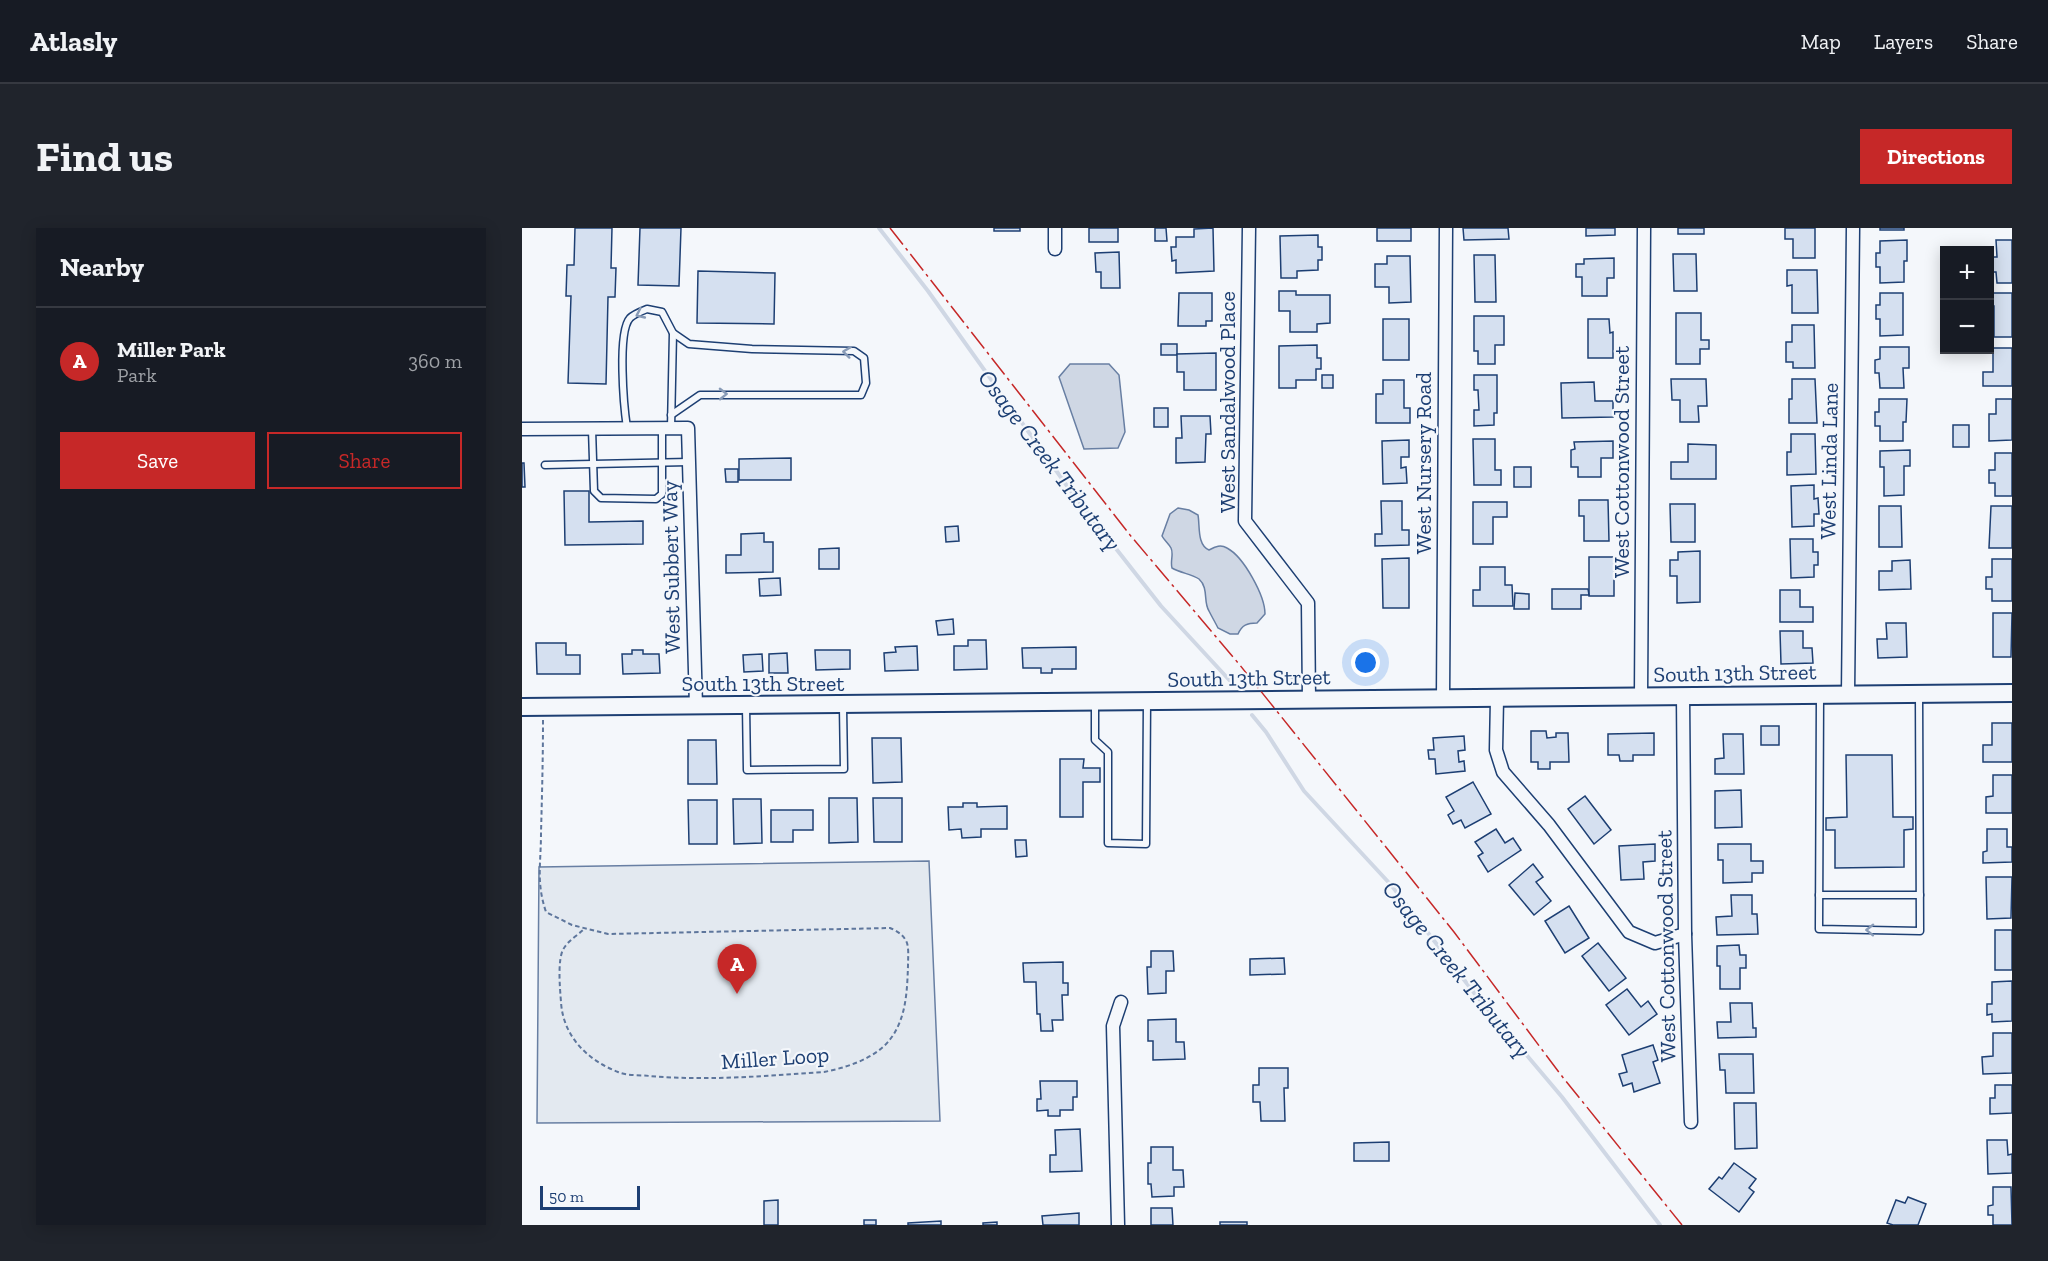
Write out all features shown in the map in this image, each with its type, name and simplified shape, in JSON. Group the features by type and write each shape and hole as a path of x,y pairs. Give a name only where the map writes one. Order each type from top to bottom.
{"street":[{"path":"1055,228 1055,249"},
{"name":"West Sandalwood Place","path":"1249,228 1245,521 1308,603 1309,700"},
{"name":"West Nursery Road","path":"1443,699 1446,228"},
{"name":"West Cottonwood Street","path":"1641,697 1644,228"},
{"name":"West Linda Lane","path":"1848,694 1853,228"},
{"path":"522,429 666,428"},
{"name":"West Subbert Way","path":"666,428 688,428 696,706"},
{"name":"South 13th Street","path":"522,707 2012,693"},
{"name":"West Cottonwood Street","path":"1683,696 1685,933 1691,1122"},
{"path":"1497,699 1496,750 1503,772 1550,825 1629,932 1654,943 1685,933"},
{"path":"1118,1225 1113,1026 1121,1002"}],"lane":[{"path":"627,428 623,398 624,330 631,318 647,309 662,312 673,333 689,344 752,349 854,351 864,358 866,383 861,395 700,394 671,415"},
{"path":"592,429 594,491 601,498 656,499 662,494 662,462 666,428 671,415 673,333"},
{"path":"545,465 690,462"},
{"path":"1820,694 1819,929 1920,931 1919,694"},
{"path":"1095,702 1095,740 1108,752 1108,843 1146,844 1147,702"},
{"path":"746,705 747,770 844,770 843,705"},
{"path":"1819,895 1920,895"}],"path":[{"name":"Miller Loop","path":"544,707 539,867 540,894 546,912 572,925 608,934 890,928 898,931 907,943 908,991 905,1007 900,1023 883,1047 836,1070 733,1077 663,1077 621,1073 600,1063 583,1050 575,1042 562,1016 560,956 568,943 584,929"}],"shaded area":[{"path":"1070,364 1109,364 1119,375 1125,432 1118,448 1084,449 1059,377"},
{"path":"1178,508 1198,515 1201,540 1205,548 1209,550 1222,546 1234,553 1257,588 1265,614 1257,623 1241,628 1238,634 1230,634 1218,628 1207,607 1204,587 1199,579 1172,568 1172,550 1162,536 1170,514"},
{"path":"929,861 940,1121 537,1123 539,867"}],"building":[{"path":"575,228 612,228 611,268 616,268 615,297 608,297 606,384 568,383 571,296 566,296 567,265 574,265"},
{"path":"640,228 681,228 679,286 638,285"},
{"path":"994,228 1020,228 1020,231 994,231"},
{"path":"1089,228 1118,228 1118,242 1089,242"},
{"path":"1155,228 1166,228 1167,241 1155,241"},
{"path":"1213,228 1214,271 1176,273 1176,260 1172,261 1171,247 1176,247 1176,237 1194,237 1194,229"},
{"path":"1377,228 1411,228 1411,241 1377,241"},
{"path":"1463,228 1508,228 1509,239 1464,240"},
{"path":"1586,228 1615,228 1615,235 1586,236"},
{"path":"1678,228 1704,228 1704,234 1678,234"},
{"path":"1785,228 1815,228 1815,258 1793,258 1793,239 1785,239"},
{"path":"1880,228 1904,228 1904,230 1880,230"},
{"path":"1318,235 1318,247 1322,247 1322,260 1318,260 1318,270 1297,271 1297,278 1281,278 1280,236"},
{"path":"1907,240 1904,282 1880,283 1880,267 1876,267 1876,253 1880,253 1880,241"},
{"path":"1996,240 2012,240 2012,283 1997,283 1994,257 1997,257"},
{"path":"1119,252 1120,288 1101,288 1101,272 1096,272 1095,253"},
{"path":"1673,254 1696,254 1697,291 1674,291"},
{"path":"1474,255 1495,255 1496,302 1475,302"},
{"path":"1387,256 1410,256 1411,302 1389,303 1389,287 1375,287 1375,264 1387,264"},
{"path":"1614,258 1614,278 1607,278 1607,296 1582,296 1582,277 1576,277 1576,264 1584,264 1584,259"},
{"path":"1787,270 1817,270 1818,313 1792,313 1792,285 1787,286"},
{"path":"698,271 775,273 774,324 697,323"},
{"path":"1279,291 1296,291 1296,295 1330,295 1330,323 1317,324 1317,332 1290,332 1290,311 1279,311"},
{"path":"1179,293 1212,293 1212,321 1206,321 1206,326 1178,326"},
{"path":"1880,293 1903,293 1903,335 1880,336 1880,319 1876,319 1876,305 1880,305"},
{"path":"1994,293 2012,293 2012,337 1994,337"},
{"path":"1676,313 1701,313 1701,340 1709,340 1709,349 1700,349 1700,364 1676,364"},
{"path":"1474,316 1504,316 1504,345 1495,345 1495,364 1478,364 1478,351 1474,351"},
{"path":"1383,319 1409,319 1409,360 1383,360"},
{"path":"1588,319 1609,319 1610,333 1613,332 1613,358 1588,358"},
{"path":"1792,325 1814,325 1815,368 1793,368 1793,362 1786,362 1786,342 1792,342"},
{"path":"1161,344 1177,344 1177,355 1161,355"},
{"path":"1317,345 1317,358 1321,358 1321,369 1316,369 1316,380 1296,380 1296,388 1279,388 1279,346"},
{"path":"1880,347 1909,347 1909,368 1903,368 1904,388 1880,388 1879,373 1875,373 1875,360 1880,359"},
{"path":"1994,348 2012,348 2012,386 1983,386 1983,372 1993,372"},
{"path":"1216,353 1216,390 1184,390 1184,372 1177,372 1177,354"},
{"path":"1322,375 1333,375 1333,388 1322,388"},
{"path":"1474,375 1497,375 1497,413 1494,413 1494,425 1474,426 1474,410 1479,410 1478,390 1474,390"},
{"path":"1671,379 1706,379 1707,406 1698,406 1699,422 1680,422 1680,400 1672,400"},
{"path":"1792,379 1815,379 1817,423 1789,423"},
{"path":"1383,380 1404,380 1404,408 1410,408 1410,423 1376,423 1376,394 1383,394"},
{"path":"1594,382 1595,401 1613,401 1613,417 1562,418 1561,383"},
{"path":"1879,399 1907,399 1906,422 1903,422 1903,441 1880,441 1880,426 1875,426 1875,412 1879,412"},
{"path":"1996,399 2012,399 2012,440 1989,441 1989,414 1996,414"},
{"path":"1154,408 1168,408 1168,427 1154,427"},
{"path":"1181,416 1210,416 1211,434 1206,434 1205,462 1176,463 1176,438 1182,438"},
{"path":"1953,425 1969,425 1969,447 1953,447"},
{"path":"1791,434 1815,434 1816,474 1787,475 1787,452 1791,452"},
{"path":"1473,439 1495,439 1495,470 1501,470 1501,485 1474,485"},
{"path":"1409,440 1409,457 1401,457 1401,468 1406,467 1407,483 1383,484 1382,441"},
{"path":"1613,441 1613,458 1601,458 1601,477 1578,477 1578,467 1571,467 1571,450 1575,449 1574,442"},
{"path":"1688,444 1716,445 1716,479 1671,479 1671,462 1688,462"},
{"path":"1910,450 1910,466 1904,466 1904,495 1884,496 1884,467 1880,467 1880,451"},
{"path":"1995,453 2012,453 2012,496 1995,496 1995,483 1989,483 1989,470 1995,470"},
{"path":"791,458 791,480 739,480 739,459"},
{"path":"522,463 524,463 525,487 522,487"},
{"path":"1514,467 1531,467 1531,487 1514,487"},
{"path":"725,469 738,469 738,482 726,482"},
{"path":"1814,485 1814,499 1818,498 1819,514 1814,514 1814,526 1792,527 1791,486"},
{"path":"564,491 589,491 589,522 643,521 643,544 565,545"},
{"path":"1579,500 1608,500 1609,541 1584,541 1584,516 1579,516"},
{"path":"1381,501 1402,501 1402,530 1409,530 1409,545 1375,546 1375,534 1382,534"},
{"path":"1473,502 1507,502 1507,517 1493,517 1493,544 1473,544"},
{"path":"1670,504 1695,504 1695,542 1671,542"},
{"path":"1879,506 1901,506 1902,547 1879,547"},
{"path":"1991,506 2012,506 2012,548 1989,548"},
{"path":"958,526 959,541 946,542 945,527"},
{"path":"764,533 764,542 773,542 773,572 726,573 726,555 741,555 741,534"},
{"path":"1790,539 1813,539 1813,552 1818,552 1818,565 1814,565 1814,577 1791,578"},
{"path":"839,548 839,569 819,569 819,549"},
{"path":"1700,551 1700,602 1677,603 1677,576 1670,576 1670,560 1678,560 1678,552"},
{"path":"1589,557 1614,557 1614,596 1589,596"},
{"path":"1409,558 1409,608 1383,608 1382,559"},
{"path":"1992,559 2012,559 2012,601 1992,601 1992,589 1986,589 1986,577 1992,577"},
{"path":"1910,560 1911,589 1879,590 1879,571 1892,571 1892,561"},
{"path":"1480,567 1505,567 1505,585 1512,585 1513,606 1473,606 1473,590 1480,590"},
{"path":"780,578 781,595 760,596 759,579"},
{"path":"1552,589 1588,589 1589,595 1581,595 1581,609 1552,609"},
{"path":"1780,590 1800,590 1800,607 1813,607 1813,622 1780,622"},
{"path":"1515,593 1529,594 1529,609 1514,609"},
{"path":"1993,613 2012,613 2011,657 1993,657"},
{"path":"953,619 954,634 938,635 936,621"},
{"path":"1886,623 1906,623 1907,657 1878,658 1877,639 1887,639"},
{"path":"1780,631 1803,631 1803,648 1812,648 1813,663 1781,664"},
{"path":"968,640 986,640 987,669 954,670 954,646 968,646"},
{"path":"536,643 566,643 566,655 580,655 580,674 537,674"},
{"path":"917,646 918,670 885,671 884,653 896,652 895,647"},
{"path":"1076,647 1076,669 1052,669 1052,673 1041,673 1041,668 1023,668 1022,648"},
{"path":"632,650 643,650 643,654 659,654 660,673 623,674 622,654 632,654"},
{"path":"815,650 850,650 850,669 816,670"},
{"path":"787,653 788,673 769,673 769,654"},
{"path":"762,654 763,671 744,672 743,655"},
{"path":"1992,723 2012,723 2012,762 1983,762 1983,745 1992,745"},
{"path":"1761,726 1779,726 1779,745 1761,745"},
{"path":"1531,731 1546,731 1547,738 1556,737 1556,733 1568,733 1569,762 1550,762 1550,769 1538,769 1538,762 1531,762"},
{"path":"1654,733 1654,755 1633,755 1633,761 1620,761 1619,755 1608,755 1608,734"},
{"path":"1723,734 1743,734 1744,774 1715,774 1715,759 1724,758"},
{"path":"1464,736 1465,750 1458,751 1459,762 1464,761 1465,771 1436,774 1435,759 1429,759 1428,750 1434,750 1433,738"},
{"path":"872,738 901,738 902,782 873,783"},
{"path":"688,740 716,740 717,784 688,784"},
{"path":"1846,755 1892,755 1893,817 1913,817 1913,829 1904,830 1904,867 1835,868 1835,830 1826,830 1826,818 1847,817"},
{"path":"1060,759 1084,759 1083,768 1100,768 1100,782 1083,782 1083,817 1060,817"},
{"path":"1993,775 2012,775 2012,813 1986,813 1986,797 1993,796"},
{"path":"1473,782 1491,814 1465,828 1461,820 1453,824 1448,815 1454,811 1446,797"},
{"path":"1741,790 1742,827 1715,828 1715,791"},
{"path":"1585,796 1611,830 1594,844 1568,809"},
{"path":"829,798 857,798 858,842 829,843"},
{"path":"873,798 902,798 902,842 874,842"},
{"path":"733,799 761,799 762,843 734,844"},
{"path":"688,800 717,800 717,844 689,844"},
{"path":"963,803 977,803 977,807 1007,806 1007,829 981,829 981,837 962,838 961,829 949,830 948,807 963,807"},
{"path":"771,810 813,810 813,830 793,830 793,842 771,842"},
{"path":"1496,829 1505,843 1513,838 1521,850 1488,872 1478,856 1483,853 1475,842"},
{"path":"1987,829 2007,829 2007,847 2012,847 2012,862 1983,863 1983,852 1987,851"},
{"path":"1015,840 1026,840 1027,856 1016,857"},
{"path":"1655,844 1655,861 1643,862 1644,879 1621,880 1619,846"},
{"path":"1718,844 1751,844 1751,861 1763,861 1763,873 1752,873 1752,882 1723,883 1723,860 1718,860"},
{"path":"1533,864 1543,877 1536,882 1551,901 1534,915 1509,885"},
{"path":"1986,877 2012,877 2011,918 1987,919"},
{"path":"1731,895 1752,895 1752,914 1757,914 1758,934 1717,935 1716,917 1732,916"},
{"path":"1569,906 1589,938 1565,953 1545,921"},
{"path":"1995,930 2012,930 2012,970 1995,970"},
{"path":"1598,943 1626,978 1609,991 1582,956"},
{"path":"1739,945 1740,955 1746,955 1746,968 1740,968 1740,989 1720,989 1717,946"},
{"path":"1151,951 1173,951 1174,971 1166,971 1166,993 1148,994 1147,967 1151,967"},
{"path":"1284,958 1285,974 1250,975 1250,959"},
{"path":"1063,962 1063,983 1068,983 1068,995 1062,995 1063,1020 1052,1020 1053,1031 1041,1031 1040,1014 1037,1014 1036,982 1024,982 1023,963"},
{"path":"2012,981 2012,1021 1992,1022 1992,1014 1987,1015 1987,1004 1992,1004 1992,982"},
{"path":"1627,989 1641,1007 1648,1001 1657,1014 1629,1035 1606,1005"},
{"path":"1730,1003 1752,1003 1753,1028 1756,1028 1756,1037 1718,1038 1717,1022 1731,1022"},
{"path":"1176,1019 1176,1042 1184,1042 1185,1059 1153,1060 1153,1041 1148,1041 1148,1020"},
{"path":"1993,1033 2012,1033 2012,1073 1983,1074 1982,1057 1993,1056"},
{"path":"1653,1045 1658,1060 1653,1062 1660,1083 1634,1092 1632,1083 1623,1086 1619,1074 1627,1072 1622,1055"},
{"path":"1719,1054 1753,1054 1754,1093 1726,1093 1725,1070 1720,1070"},
{"path":"1259,1068 1288,1068 1288,1088 1284,1088 1285,1121 1261,1121 1260,1102 1253,1102 1253,1085 1259,1085"},
{"path":"1040,1081 1077,1081 1077,1097 1073,1097 1073,1110 1060,1110 1060,1116 1048,1116 1048,1110 1037,1111 1037,1099 1041,1099"},
{"path":"1995,1085 2012,1085 2012,1113 1990,1114 1990,1098 1995,1098"},
{"path":"1734,1103 1756,1103 1757,1148 1735,1149"},
{"path":"1080,1129 1082,1171 1050,1172 1050,1155 1056,1155 1055,1130"},
{"path":"1987,1140 2007,1140 2008,1155 2012,1154 2012,1173 1988,1174"},
{"path":"1389,1142 1389,1161 1354,1161 1354,1143"},
{"path":"1151,1147 1173,1147 1173,1170 1183,1170 1184,1187 1174,1187 1174,1196 1152,1197 1151,1184 1148,1184"},
{"path":"1734,1163 1756,1179 1749,1188 1754,1192 1739,1212 1709,1189 1719,1177 1722,1179"},
{"path":"1993,1187 2011,1187 2012,1225 1993,1225 1993,1215 1988,1215 1988,1206 1993,1205"},
{"path":"1908,1197 1926,1204 1918,1225 1887,1223 1896,1200 1905,1203"},
{"path":"778,1200 778,1225 764,1225 764,1201"},
{"path":"1151,1208 1172,1208 1173,1225 1151,1225"},
{"path":"1079,1213 1079,1225 1043,1225 1042,1216"},
{"path":"864,1220 876,1220 876,1225 864,1225"},
{"path":"941,1221 941,1225 908,1225 908,1223"},
{"path":"997,1222 997,1225 983,1225 983,1223"},
{"path":"1220,1222 1247,1222 1247,1225 1220,1225"}],"waterway":[{"name":"Osage Creek Tributary","path":"879,228 928,291 1070,490 1161,606 1233,684"},
{"name":"Osage Creek Tributary","path":"1252,715 1266,732 1304,791 1392,886 1475,994 1562,1097 1660,1225"}],"power":[{"path":"890,228 1130,535 1239,664 1454,932 1561,1075 1682,1225"}],"place":[{"name":"Miller Park","path":"737,994"}]}
